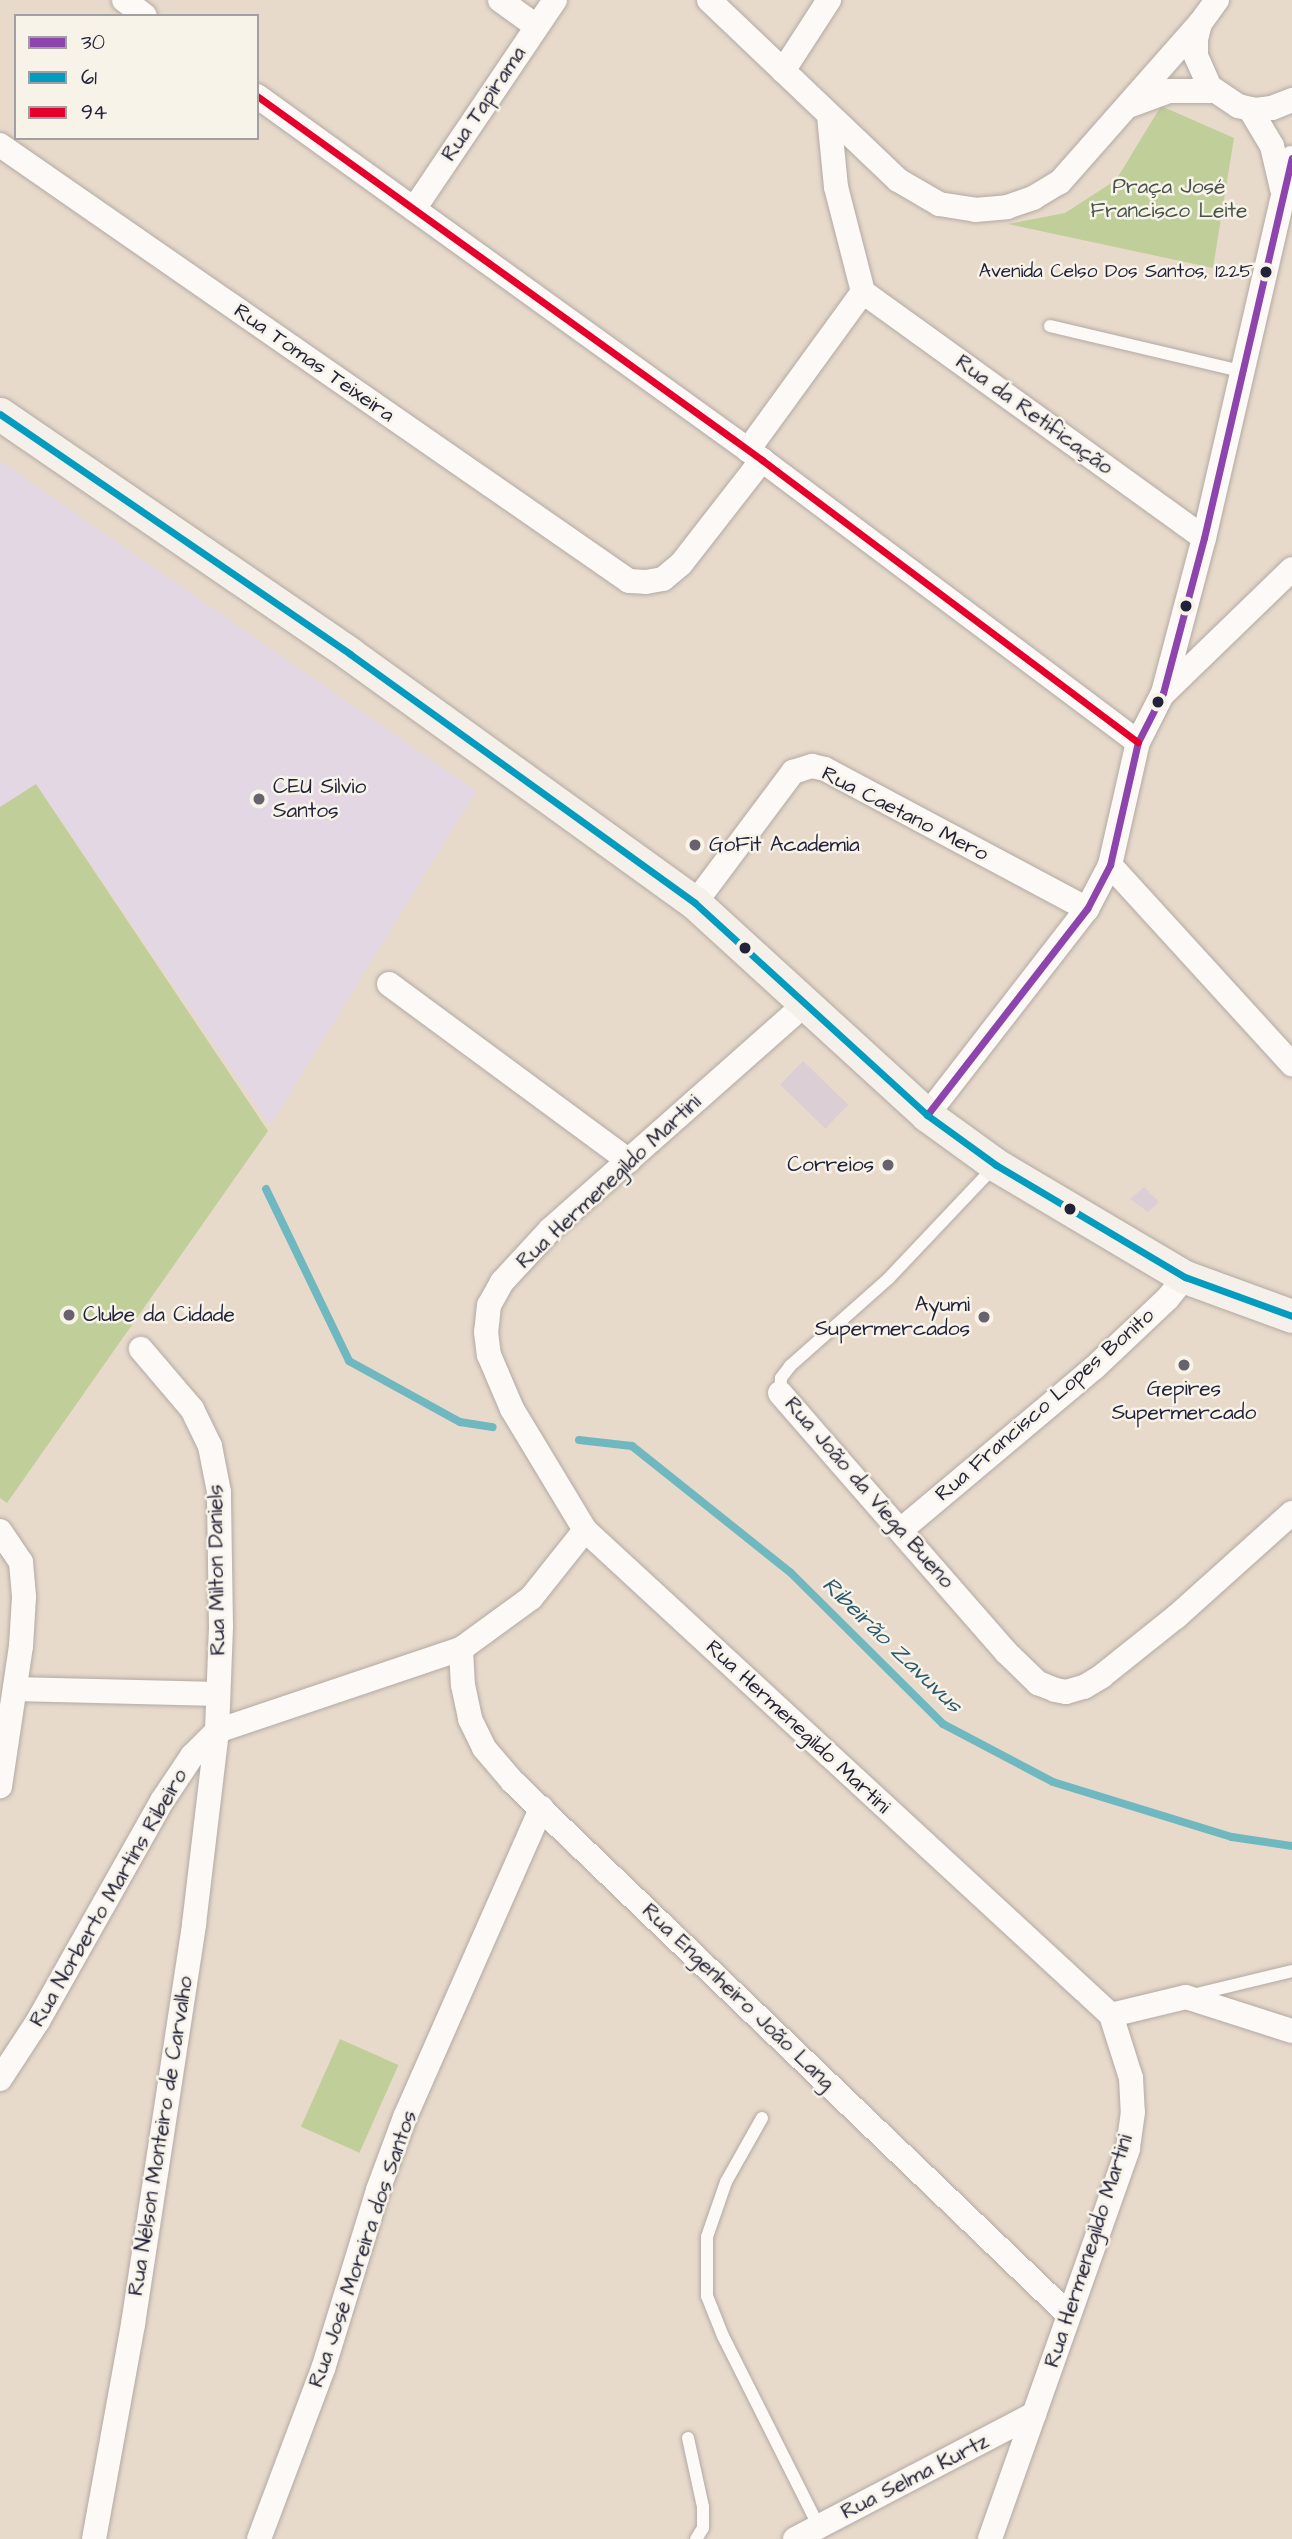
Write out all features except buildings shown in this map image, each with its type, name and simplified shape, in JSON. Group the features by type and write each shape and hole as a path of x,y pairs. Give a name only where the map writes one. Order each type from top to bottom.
{"main road":[{"path":"0,414 349,654 695,903 927,1115 996,1165 1185,1277 1292,1316"}],"street":[{"path":"124,0 142,14"},
{"path":"500,0 536,26"},
{"name":"Rua Tapirama","path":"414,209 555,0"},
{"path":"709,0 898,180 939,204 975,210 1007,207 1033,198 1060,182 1130,105 1217,0"},
{"path":"783,71 829,0"},
{"path":"1200,23 1196,56 1201,72 1215,91 1238,106 1250,109 1272,108 1292,100"},
{"path":"1130,105 1169,91 1215,91"},
{"path":"259,97 755,455 1138,742"},
{"path":"1250,109 1272,146 1284,196"},
{"path":"755,455 863,292 836,187 829,116"},
{"name":"Rua Tomas Teixeira","path":"0,145 629,581 663,579 681,564 755,455"},
{"path":"927,1115 1087,909 1110,865 1138,742 1163,693 1204,538 1245,372 1292,158"},
{"name":"Rua da Retificação","path":"863,292 1204,538"},
{"path":"1163,693 1292,569"},
{"name":"Rua Caetano Mero","path":"695,903 793,772 812,766 825,769 1087,909"},
{"path":"1110,865 1292,1064"},
{"path":"389,984 629,1161"},
{"name":"Rua Hermenegildo Martini","path":"804,1005 550,1230 502,1282 489,1305 486,1332 494,1366 512,1409 584,1530 1111,2015 1131,2078 1133,2112 1128,2149 990,2539"},
{"name":"Rua Francisco Lopes Bonito","path":"902,1530 1094,1368 1185,1277"},
{"name":"Rua Milton Daniels","path":"141,1349 192,1409 210,1446 219,1492 216,1731"},
{"name":"Rua João da Viega Bueno","path":"780,1393 1006,1652 1038,1683 1066,1692 1084,1687 1112,1668 1176,1617 1292,1513"},
{"name":"Rua Norberto Martins Ribeiro","path":"0,2079 38,2021 162,1801 192,1756 216,1731 461,1649 531,1598 584,1530"},
{"path":"0,1531 21,1562 24,1597 15,1689 0,1786"},
{"name":"Rua Engenheiro João Lang","path":"461,1649 463,1685 470,1719 484,1748 541,1808 1068,2314"},
{"path":"15,1689 218,1694"},
{"name":"Rua Nélson Monteiro de Carvalho","path":"94,2539 133,2324 194,1924 216,1731"},
{"name":"Rua José Moreira dos Santos","path":"259,2539 323,2369 378,2190 405,2117 541,1808"},
{"path":"1111,2015 1186,1997 1292,2031"},
{"name":"Rua Selma Kurtz","path":"795,2539 1034,2414"}],"lane":[{"path":"1050,326 1245,372"},
{"name":"Rua João da Viega Bueno","path":"780,1393 781,1378 790,1366 889,1278 996,1165"},
{"path":"1186,1997 1292,1971"},
{"path":"762,2118 726,2182 708,2236 708,2296 723,2336 819,2527"},
{"path":"688,2438 703,2507 703,2528 696,2539"}],"shaded area":[{"name":"CEU Silvio Santos","path":"0,461 476,791 270,1126 36,784 0,807"}],"green space":[{"name":"Praça José Francisco Leite","path":"1161,106 1234,138 1213,268 1008,224 1065,213 1116,180"},
{"name":"Clube da Cidade","path":"36,784 268,1131 7,1503 0,1498 0,807"},
{"path":"340,2039 398,2065 359,2153 301,2127"}],"waterway":[{"name":"Ribeirão Zavuvus","path":"266,1189 349,1361 460,1422 493,1427"},
{"name":"Ribeirão Zavuvus","path":"579,1440 632,1446 791,1573 943,1724 1053,1782 1232,1837 1292,1846"}],"transit line":[{"name":"94","path":"259,97 762,460 1138,742"},
{"name":"30","path":"927,1115 1087,909 1110,865 1138,742 1163,693 1204,538 1292,158"},
{"name":"61","path":"0,414 350,654 695,903 927,1115 996,1165 1185,1277 1292,1316"}],"place":[{"name":"Avenida Celso Dos Santos, 1225","path":"1266,272"},
{"name":"CEU Silvio Santos","path":"259,799"},
{"name":"GoFit Academia","path":"695,845"},
{"name":"Correios","path":"888,1165"},
{"name":"Clube da Cidade","path":"69,1315"},
{"name":"Ayumi Supermercados","path":"984,1317"},
{"name":"Gepires Supermercado","path":"1184,1365"}]}
